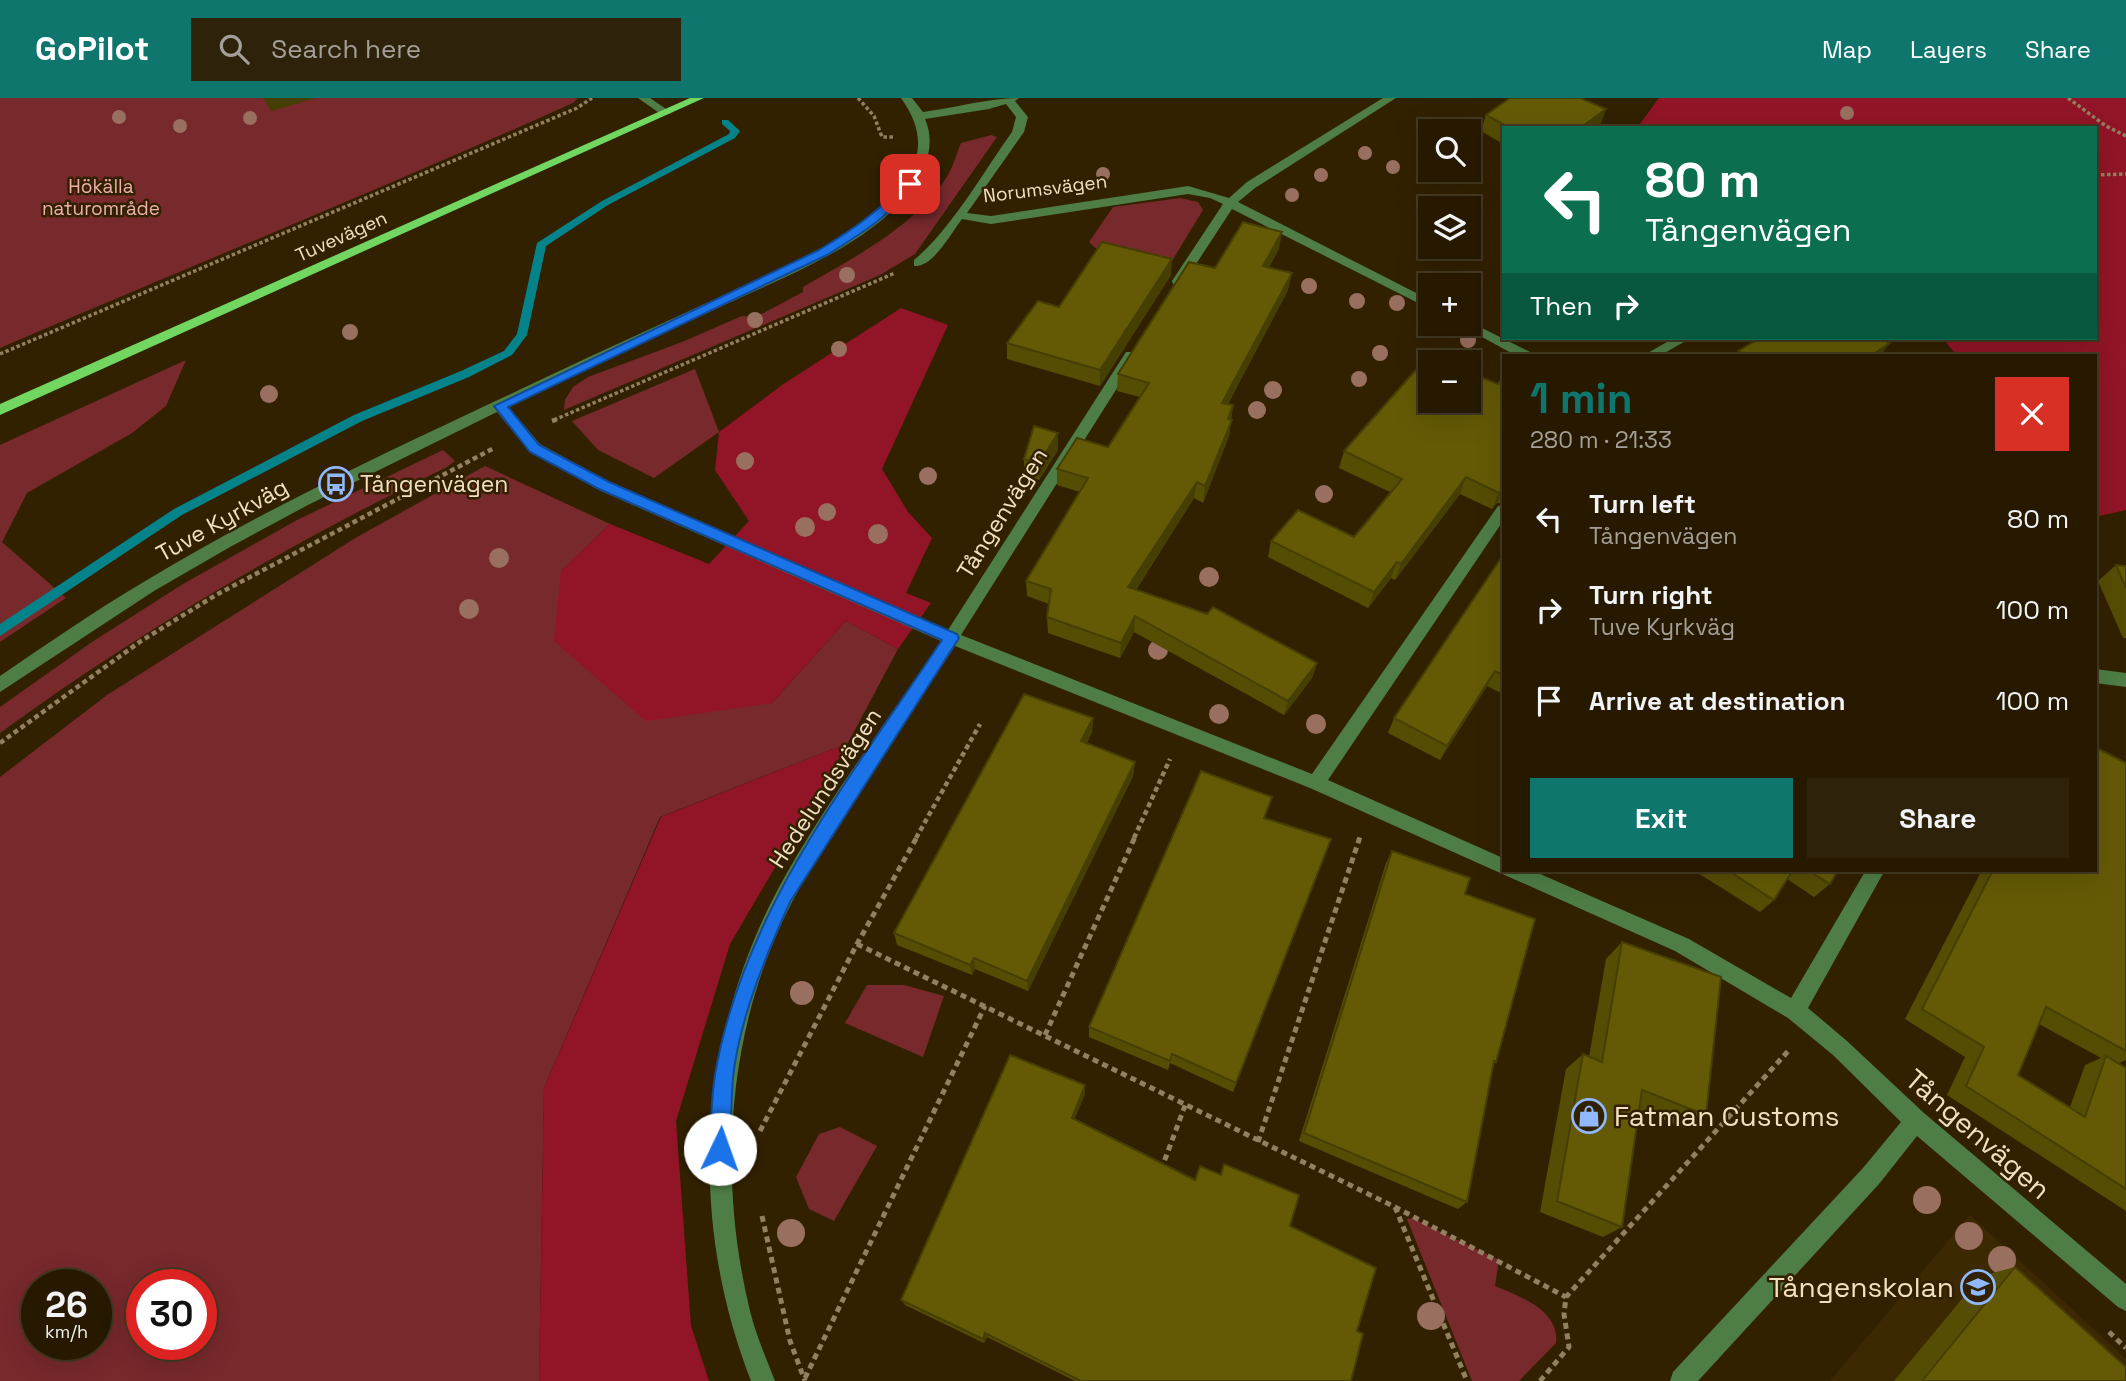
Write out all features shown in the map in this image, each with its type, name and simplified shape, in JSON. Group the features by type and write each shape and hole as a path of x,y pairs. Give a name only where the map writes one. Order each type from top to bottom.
{"main road":[{"name":"Tuvevägen","path":"0,410 699,98"}],"street":[{"path":"643,98 666,113"},
{"name":"Tuve Kyrkväg","path":"0,685 103,614 250,527 741,293 823,252 859,230 887,209 910,184 925,152 926,139 920,116 906,98"},
{"path":"1171,292 1230,202 1251,185 1391,98"},
{"path":"920,116 1012,99"},
{"name":"Norumsvägen","path":"1012,99 1022,117 1018,132 959,215 991,220 1188,190 1230,202 1418,300"},
{"path":"918,263 929,254 959,215"},
{"path":"1481,332 1523,354"},
{"name":"Tångenvägen","path":"951,638 1141,338"},
{"path":"1653,354 1680,340"},
{"path":"500,406 535,448 604,485 951,638 1315,783 1502,867"},
{"path":"1315,783 1502,511"},
{"name":"Hedelundsvägen","path":"763,1381 738,1313 723,1231 720,1149 724,1076 740,1007 756,957 784,897 951,638"},
{"path":"2097,676 2126,680"},
{"name":"Tångenvägen","path":"1515,872 1682,945 1803,1018 1840,1048 1916,1121 2126,1299"},
{"path":"1803,1018 1875,872"},
{"path":"1682,1381 1871,1176 1916,1121"}],"path":[{"path":"0,354 576,108 592,98"},
{"path":"2068,98 2106,126 2126,136"},
{"path":"2097,175 2126,174"},
{"path":"0,743 141,641 216,594 425,483 522,435 918,263"},
{"path":"757,1122 758,1135 857,944 980,724"},
{"path":"1045,1035 1174,750"},
{"path":"1258,1142 1364,827"},
{"path":"857,944 1395,1207 1566,1297"},
{"path":"805,1380 985,1006"},
{"path":"1540,1381 1569,1348 1564,1314 1566,1297 1803,1018"},
{"path":"1158,1179 1186,1103"},
{"path":"1395,1207 1467,1381"},
{"path":"762,1213 790,1341 805,1380"}],"shaded area":[{"path":"1659,98 2126,98 2126,510 2097,517 2097,354 1955,354 1945,340 2097,340 2097,126 1638,126"},
{"path":"901,308 948,325 882,469 908,512 932,538 906,593 931,603 898,649 846,621 772,703 646,721 554,641 561,571 610,524 709,564 749,521 715,470 719,432 782,385"},
{"path":"848,743 730,944 676,1121 691,1326 709,1381 539,1381 544,1088 661,817"},
{"name":"Tångenskolan","path":"1970,1215 2126,1359 2126,1381 1830,1381"}],"green space":[{"name":"Hökälla naturområde","path":"0,98 578,98 573,103 431,166 0,348"},
{"path":"991,135 997,137 915,254 880,275 564,410 565,400 573,387 588,377 742,316 756,317 803,292 803,287 881,240 917,212 946,178 961,143"},
{"path":"1180,198 1198,202 1203,210 1150,297 1089,242 1113,207"},
{"path":"186,360 166,406 132,433 27,493 2,542 66,598 0,642 0,445"},
{"path":"695,369 719,432 654,478 598,450 572,421"},
{"path":"443,450 455,461 447,467 331,526 218,590 107,659 0,733 0,707 92,642 183,584 297,520"},
{"path":"485,466 610,524 561,571 772,703 846,621 898,649 848,743 660,817 544,1088 539,1381 0,1381 0,777 107,695 357,537"},
{"path":"867,985 904,985 944,996 923,1057 845,1023"},
{"path":"840,1127 877,1146 834,1221 809,1209 796,1177 819,1134"},
{"path":"1412,1218 1499,1260 1495,1286 1536,1306 1552,1322 1556,1331 1556,1343 1519,1381 1472,1381 1407,1219"}],"building":[{"path":"1510,98 1580,98 1606,109 1583,126 1506,126 1486,115"},
{"path":"1243,222 1282,232 1263,266 1292,273 1222,403 1233,405 1228,419 1232,420 1205,486 1197,482 1128,587 1207,614 1213,607 1317,663 1288,701 1135,616 1121,643 1047,617 1051,589 1026,581 1088,478 1057,469 1077,438 1108,447 1149,383 1118,374 1189,262 1215,268"},
{"path":"1102,242 1172,259 1100,370 1007,343 1038,301 1059,307"},
{"path":"1757,340 1884,340 1890,343 1874,354 1743,354 1738,351"},
{"path":"1418,367 1418,413 1481,413 1481,377 1498,384 1502,378 1502,489 1499,493 1466,477 1401,564 1397,562 1374,592 1271,541 1298,510 1354,537 1402,479 1344,451"},
{"path":"1034,426 1058,433 1039,463 1024,459"},
{"path":"1502,556 1502,674 1495,671 1447,746 1394,718"},
{"path":"2116,565 2126,566 2126,588"},
{"path":"1024,694 1093,718 1081,741 1135,762 1027,981 974,958 970,965 894,933"},
{"path":"2097,748 2126,763 2126,1051 2046,1007 2018,1075 2085,1117 2106,1056 2126,1068 2126,1189 1966,1086 1984,1047 1922,1009 1992,872 2097,872"},
{"path":"1201,771 1272,797 1264,818 1331,839 1236,1083 1172,1054 1170,1061 1089,1027"},
{"path":"1392,851 1470,878 1465,894 1535,919 1496,1062 1494,1061 1467,1202 1304,1133"},
{"path":"1730,872 1792,872 1774,900"},
{"path":"1811,872 1837,872 1830,884"},
{"name":"Fatman Customs","path":"1622,942 1721,977 1706,1115 1642,1090 1622,1227 1557,1201 1583,1054 1602,1062"},
{"path":"1010,1055 1085,1085 1072,1118 1195,1180 1200,1166 1221,1175 1224,1164 1299,1195 1290,1226 1376,1268 1357,1331 1363,1334 1351,1381 1081,1381 985,1333 983,1339 901,1300"},
{"path":"2015,1267 2126,1367 2126,1381 1922,1381"}],"waterway":[{"path":"0,631 178,512 358,418 465,374 508,353 522,335 541,245 605,203 732,136 735,131 725,122"}],"place":[{"name":"Tångenvägen","path":"336,484"},
{"name":"Fatman Customs","path":"1589,1116"},
{"name":"Tångenskolan","path":"1978,1287"}],"route":[{"path":"720,1149 724,1076 740,1007 765,937 784,897 817,842 951,638 604,485 535,448 500,406 823,252 887,209 910,184"}]}
